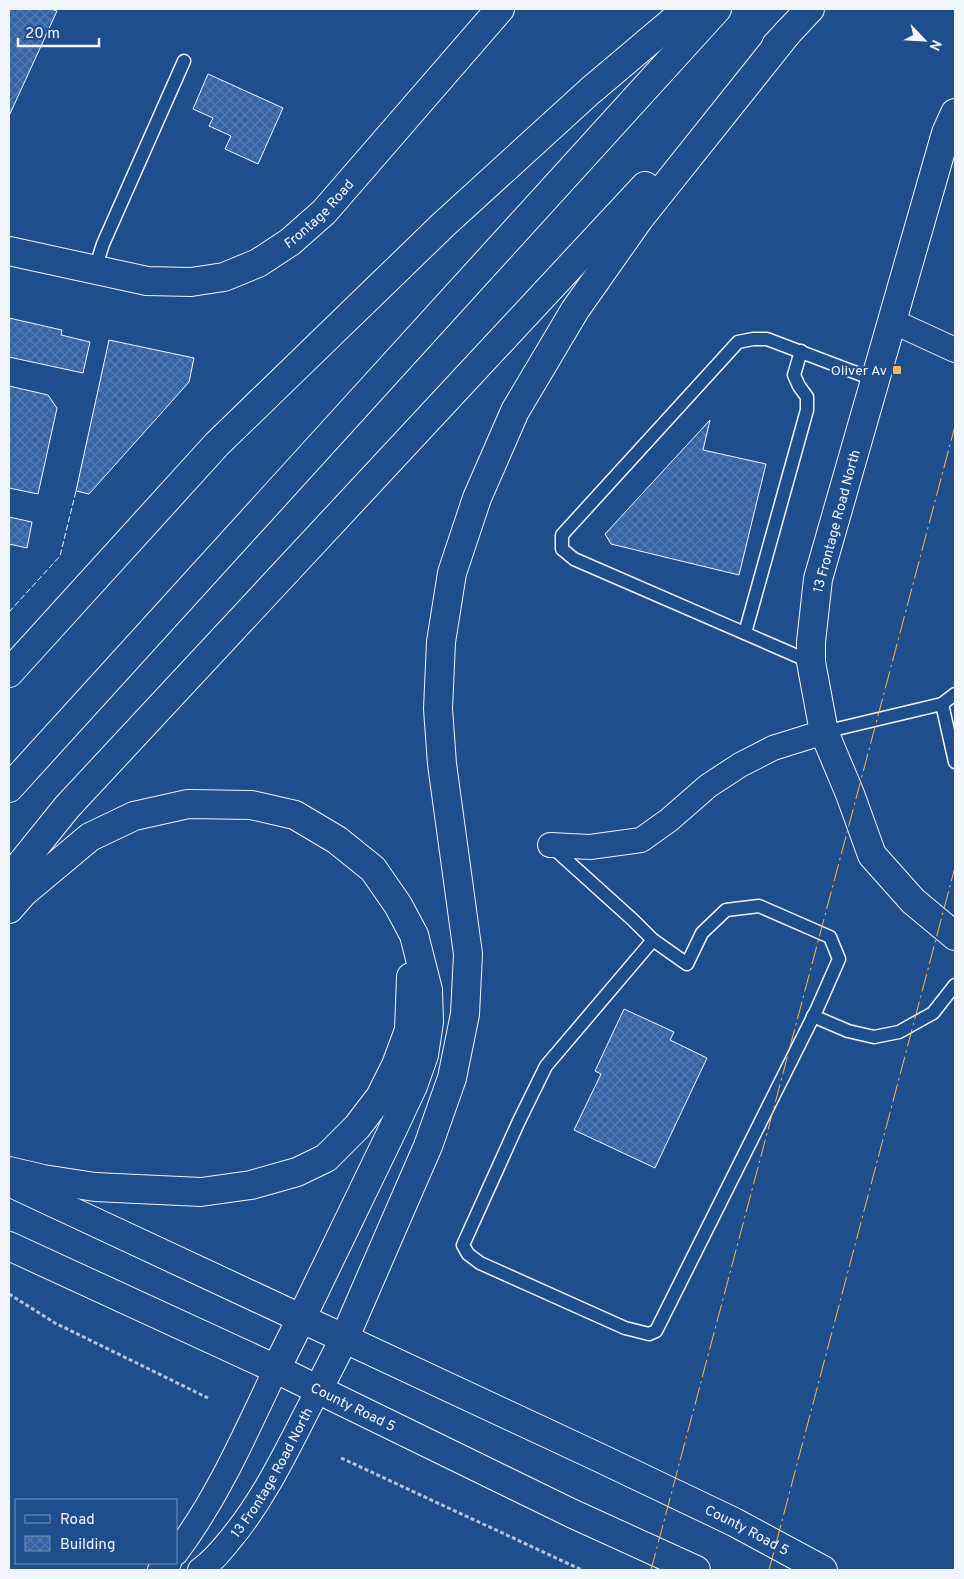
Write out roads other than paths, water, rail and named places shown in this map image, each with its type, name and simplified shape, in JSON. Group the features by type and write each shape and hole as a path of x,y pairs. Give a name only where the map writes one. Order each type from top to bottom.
{"main road":[{"name":"Frontage Road","path":"9,251 148,281 191,282 224,277 258,262 290,242 324,212 500,9"},
{"path":"9,673 217,444 443,225 590,91 687,9"},
{"path":"9,788 717,9"},
{"path":"9,879 67,807 810,9"},
{"name":"13 Frontage Road North","path":"318,1390 345,1337 428,1146 452,1078 465,1014 468,954 442,764 438,709 441,642 452,573 477,498 515,411 575,310 639,219 790,31"},
{"name":"13 Frontage Road North","path":"951,123 818,579 811,642 811,662 824,732 850,794 872,855 913,900 955,936"},
{"path":"9,909 23,893 90,836 134,816 188,804 251,805 295,815 337,840 373,869 398,905 414,935 428,990 429,1022 424,1055 409,1094 276,1370"},
{"path":"9,1171 43,1179 95,1187 201,1192 260,1183 297,1172 326,1158 357,1127 380,1096 396,1065 409,1030 414,935"},
{"name":"County Road 5","path":"9,1182 345,1337 734,1522 823,1570"},
{"name":"County Road 5","path":"9,1246 276,1370 696,1570"}],"street":[{"path":"892,321 955,350"},
{"path":"550,845 590,846 641,840 669,820 708,786 740,764 773,748 824,732"},
{"path":"178,1550 196,1527 228,1468 276,1370"},
{"name":"13 Frontage Road North","path":"200,1570 210,1563 246,1522 266,1489 318,1390"}],"lane":[{"path":"95,269 103,244 184,61"},
{"path":"811,662 574,559 562,549 562,535 738,342 767,339 875,380"},
{"path":"746,633 807,410 807,397 794,375 800,351"},
{"path":"824,732 942,704 955,694"},
{"path":"942,704 955,762"},
{"path":"550,845 628,914 653,940 687,964 702,933 726,910 759,906 830,937 839,959 813,1016 656,1331 649,1334 625,1328 480,1262 468,1254 463,1245 546,1066 653,940"},
{"path":"813,1016 848,1031 874,1037 899,1032 933,1013 955,985"}],"place":[{"name":"Oliver Av","path":"897,370"}]}
